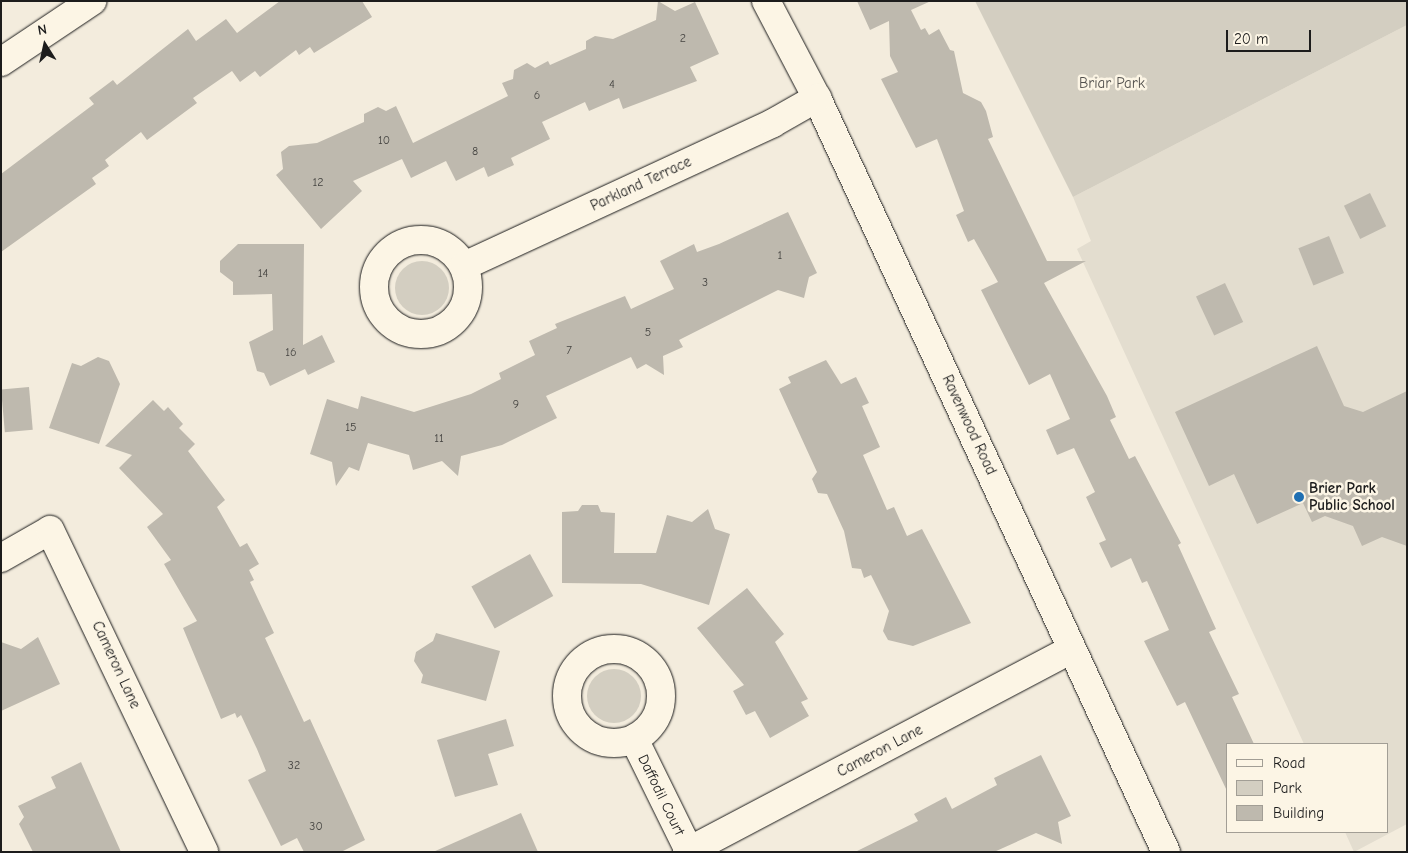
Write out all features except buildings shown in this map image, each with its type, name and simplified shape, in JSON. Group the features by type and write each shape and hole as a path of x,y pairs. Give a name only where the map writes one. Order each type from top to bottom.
{"street":[{"path":"1,62 92,1"},
{"name":"Ravenwood Road","path":"766,1 817,98 1166,852"},
{"name":"Parkland Terrace","path":"464,266 773,123 817,98"},
{"name":"Cameron Lane","path":"1,558 50,530 204,852"},
{"name":"Cameron Lane","path":"688,851 1072,649"},
{"name":"Daffodil Court","path":"634,738 688,851"}],"shaded area":[{"name":"Brier Park Public School","path":"1407,25 1407,824 1354,852 1345,833 1388,833 1388,743 1304,743 1077,249 1091,241 1073,197"}],"green space":[{"name":"Briar Park","path":"975,1 1407,1 1407,25 1073,197"},
{"path":"422,261 432,263 441,269 447,278 449,288 447,298 441,307 432,313 422,315 412,313 403,307 397,298 395,288 397,278 403,269 412,263"},
{"path":"614,669 624,671 633,677 639,686 641,696 639,706 633,715 624,721 614,723 604,721 595,715 589,706 587,696 589,686 595,677 604,671"}],"place":[{"name":"Brier Park Public School","path":"1299,497"}]}
